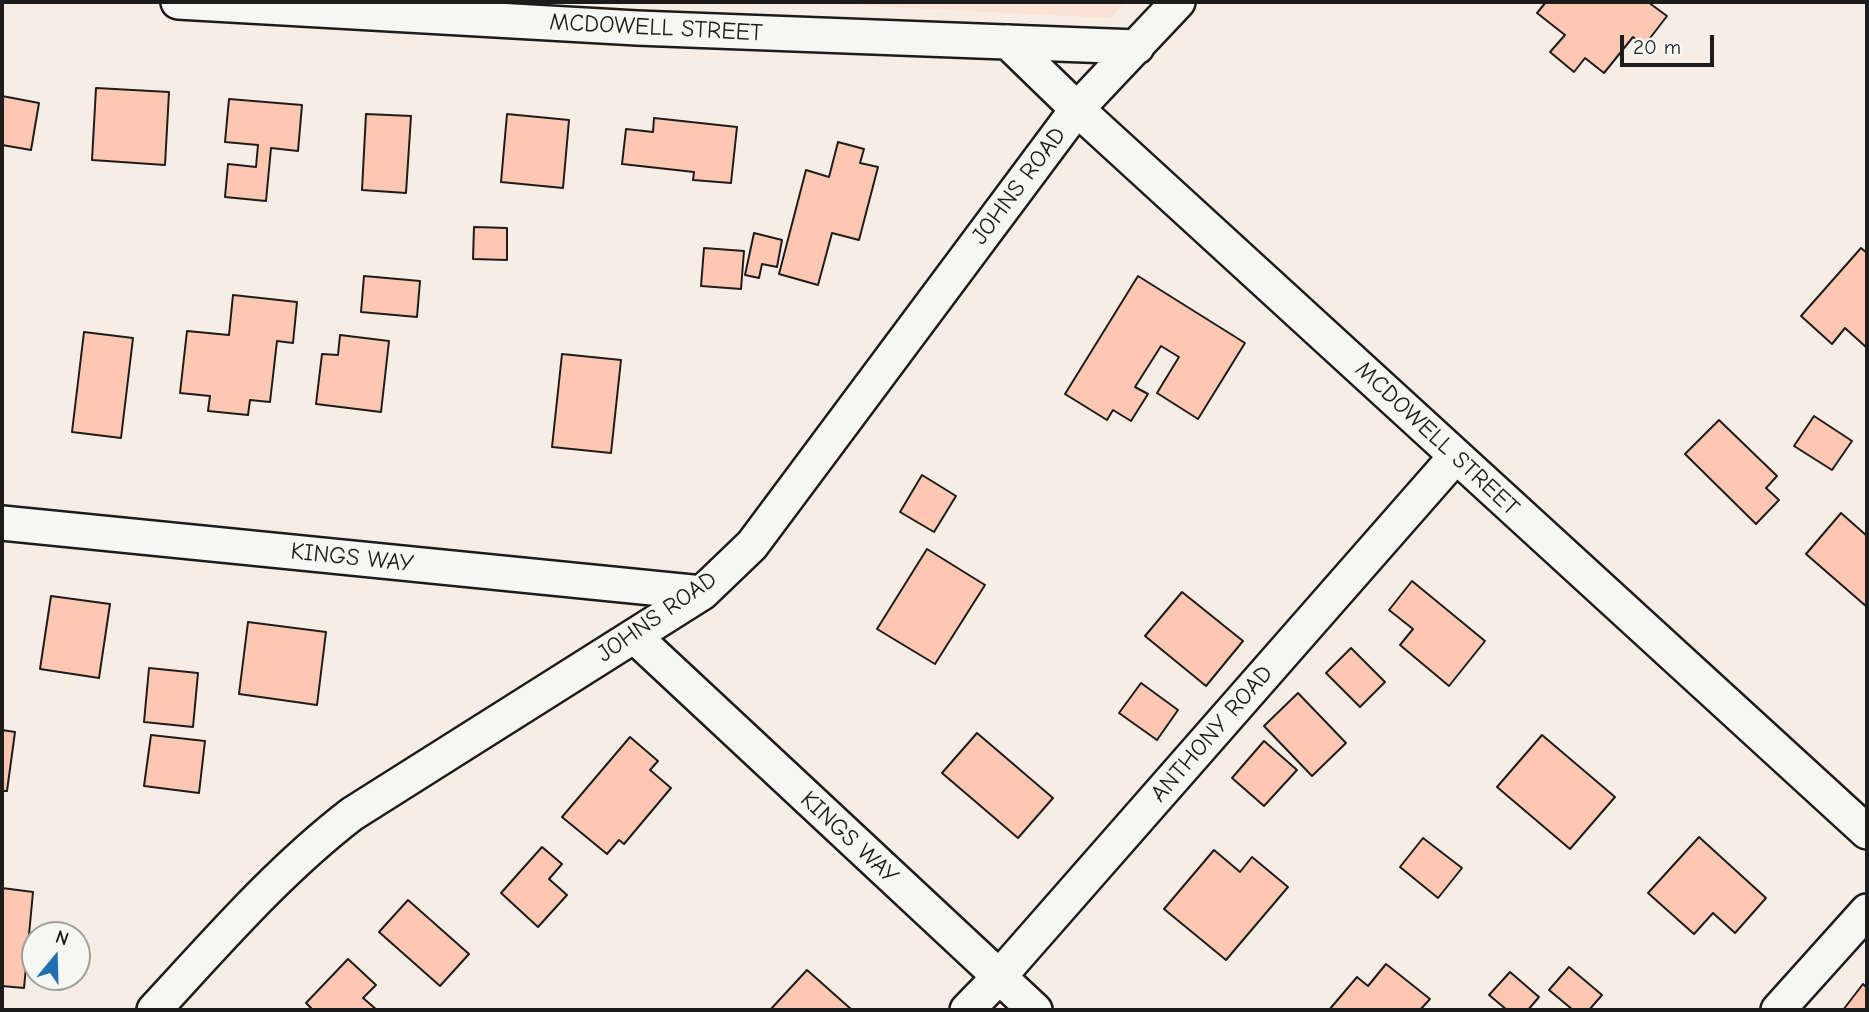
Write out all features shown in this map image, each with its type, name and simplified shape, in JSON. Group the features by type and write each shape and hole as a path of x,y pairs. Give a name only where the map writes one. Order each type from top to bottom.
{"street":[{"name":"MCDOWELL STREET","path":"178,2 638,15 1008,42 1137,47"},
{"name":"JOHNS ROAD","path":"153,1010 264,891 313,845 352,814 702,593 752,545 1077,109 1178,2"},
{"name":"MCDOWELL STREET","path":"1008,42 1077,109 1867,832"},
{"name":"ANTHONY ROAD","path":"967,1010 1456,456"},
{"name":"KINGS WAY","path":"2,523 702,593"},
{"name":"KINGS WAY","path":"635,636 1035,1010"},
{"path":"1778,1010 1867,911"}],"shaded area":[{"path":"789,2 1125,2 1110,18"}],"building":[{"path":"1546,2 1648,2 1667,16 1644,46 1633,37 1604,73 1585,58 1574,72 1550,52 1565,35 1537,13"},
{"path":"96,88 169,92 165,165 92,160"},
{"path":"2,96 39,103 31,150 2,145"},
{"path":"229,99 302,105 298,151 271,148 266,201 225,197 228,164 256,167 258,145 225,142"},
{"path":"366,114 411,116 406,193 362,190"},
{"path":"507,114 569,120 563,188 501,182"},
{"path":"654,118 737,127 731,183 693,180 694,172 622,164 626,129 653,132"},
{"path":"838,142 864,149 860,163 878,167 859,240 832,233 818,285 779,274 806,170 829,177"},
{"path":"474,227 507,228 507,260 473,259"},
{"path":"754,233 782,240 777,267 762,264 759,278 745,275"},
{"path":"704,248 744,251 741,289 701,286"},
{"path":"1861,248 1867,253 1867,348 1845,328 1832,344 1801,316"},
{"path":"364,276 420,281 417,317 361,312"},
{"path":"1138,276 1245,343 1198,419 1157,393 1179,357 1161,346 1135,387 1148,394 1131,421 1113,410 1107,420 1065,394"},
{"path":"233,295 297,302 293,343 277,341 270,402 250,400 248,415 208,411 210,396 180,393 187,331 229,335"},
{"path":"84,332 133,338 121,438 72,432"},
{"path":"340,335 389,341 381,412 316,404 322,354 338,355"},
{"path":"562,354 621,360 611,453 552,447"},
{"path":"1814,416 1852,441 1832,470 1794,446"},
{"path":"1719,420 1777,476 1766,488 1779,500 1756,524 1685,454"},
{"path":"922,475 956,496 934,532 900,512"},
{"path":"1841,513 1867,536 1867,607 1806,554"},
{"path":"927,549 985,585 935,664 877,629"},
{"path":"1412,581 1485,641 1449,686 1400,645 1413,629 1389,610"},
{"path":"1182,592 1243,641 1206,686 1145,636"},
{"path":"51,596 110,604 99,678 40,669"},
{"path":"248,622 326,632 317,705 239,694"},
{"path":"1351,648 1385,682 1360,707 1326,673"},
{"path":"149,668 198,673 193,727 144,722"},
{"path":"1141,683 1178,710 1157,740 1119,713"},
{"path":"1298,693 1346,743 1312,776 1264,726"},
{"path":"2,730 15,732 7,791 2,791"},
{"path":"977,733 1053,798 1018,838 942,773"},
{"path":"151,735 205,741 199,793 144,786"},
{"path":"1542,735 1615,797 1570,849 1497,787"},
{"path":"630,737 658,761 650,770 671,788 624,844 619,840 607,854 562,817"},
{"path":"1264,741 1297,770 1264,806 1232,778"},
{"path":"1699,837 1766,898 1735,933 1713,913 1694,934 1648,893"},
{"path":"1423,838 1462,868 1438,898 1400,867"},
{"path":"542,847 562,864 549,879 567,895 538,927 501,893"},
{"path":"1214,850 1240,872 1252,857 1288,887 1226,960 1164,909"},
{"path":"2,888 33,892 30,921 21,921 21,988 2,986"},
{"path":"408,900 469,954 440,986 379,932"},
{"path":"348,959 376,985 363,998 377,1010 313,1010 306,1003"},
{"path":"1386,964 1430,999 1420,1010 1329,1010 1357,977 1368,986"},
{"path":"1569,967 1602,995 1589,1010 1573,1010 1549,990"},
{"path":"807,970 852,1010 770,1010"},
{"path":"1510,972 1539,997 1528,1010 1507,1010 1489,995"},
{"path":"1863,984 1867,988 1867,1010 1843,1010"}]}
